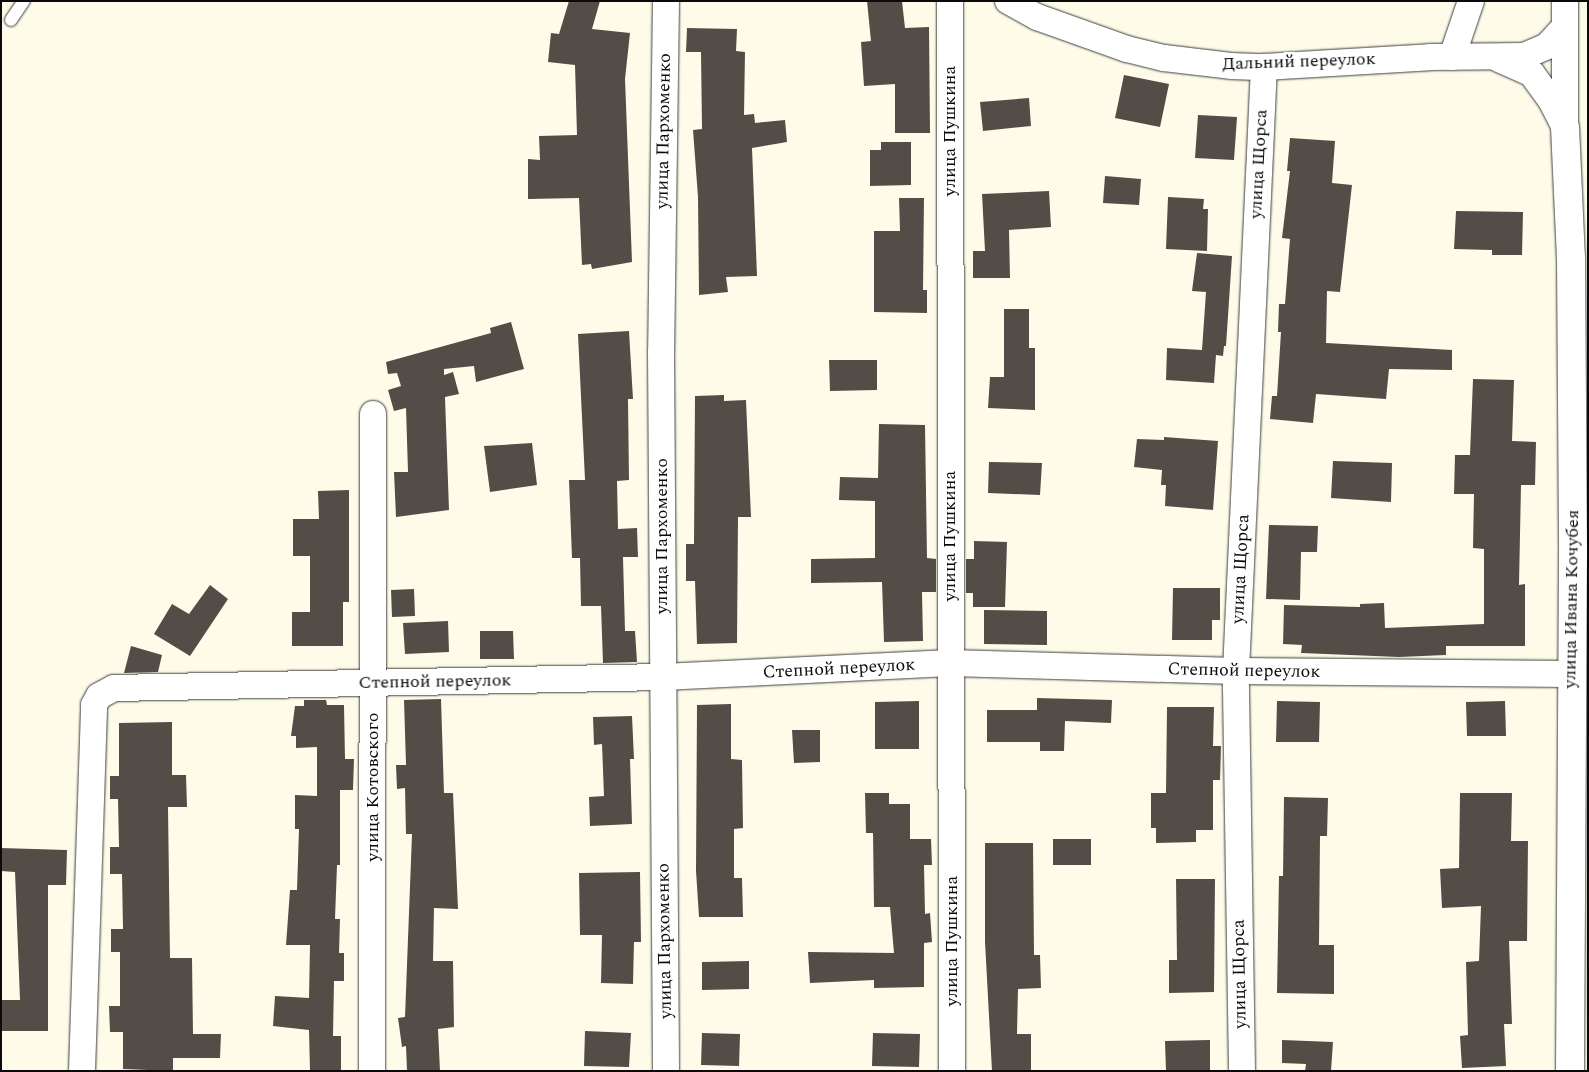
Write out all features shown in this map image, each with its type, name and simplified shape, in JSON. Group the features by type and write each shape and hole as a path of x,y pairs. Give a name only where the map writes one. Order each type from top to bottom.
{"street":[{"name":"улица Пархоменко","path":"666,1 661,352 666,1071"},
{"name":"улица Пушкина","path":"950,1 952,1071"},
{"name":"Дальний переулок","path":"1008,1 1037,17 1164,58 1198,64 1264,67 1452,57 1495,58"},
{"path":"1452,57 1471,1"},
{"path":"1565,1 1565,127"},
{"path":"1495,58 1524,56 1547,46 1565,27"},
{"path":"1495,58 1509,62 1532,74 1552,102 1565,127"},
{"name":"улица Щорса","path":"1242,1071 1236,671 1264,67"},
{"name":"улица Ивана Кочубея","path":"1565,127 1571,268 1570,1071"},
{"name":"улица Котовского","path":"372,414 372,1071"},
{"name":"Степной переулок","path":"82,1071 93,722 95,701 108,690 662,677 950,664 1236,671 1571,674"}],"lane":[{"path":"11,20 24,1"}],"building":[{"path":"569,1 600,1 592,29 630,33 625,79 632,262 592,269 591,264 582,265 579,198 528,199 528,159 540,160 539,136 577,135 575,65 548,62 551,33 559,34"},
{"path":"867,1 902,1 905,28 929,27 930,133 895,133 895,84 864,86 861,42 871,41"},
{"path":"687,28 737,29 736,51 745,52 744,115 754,114 755,123 785,120 787,142 752,148 757,276 726,277 728,292 699,295 698,197 693,130 702,129 701,52 686,52"},
{"path":"1124,75 1169,84 1160,127 1115,118"},
{"path":"1029,98 1031,126 983,131 980,102"},
{"path":"1198,115 1237,117 1234,160 1195,158"},
{"path":"1290,138 1335,141 1332,183 1352,185 1340,292 1327,291 1326,343 1452,350 1452,370 1389,369 1386,399 1316,394 1313,423 1270,419 1272,396 1277,396 1281,332 1278,332 1279,304 1285,304 1290,239 1282,238 1290,171 1287,171"},
{"path":"881,142 911,142 911,185 870,186 870,150 881,150"},
{"path":"1105,176 1141,179 1139,205 1103,203"},
{"path":"1049,191 1051,227 1009,230 1010,278 973,278 973,251 985,251 982,194"},
{"path":"1168,197 1204,199 1203,209 1208,209 1207,251 1166,249"},
{"path":"899,198 924,198 923,290 927,290 927,313 874,312 874,231 900,231"},
{"path":"1456,211 1523,212 1522,255 1492,255 1492,250 1454,249"},
{"path":"1197,253 1232,256 1226,346 1224,346 1223,356 1216,355 1214,383 1166,380 1167,348 1202,350 1206,292 1192,291"},
{"path":"1004,309 1029,309 1029,348 1035,348 1035,410 988,408 990,377 1004,377"},
{"path":"511,322 524,369 476,382 474,366 444,369 444,375 453,372 459,394 445,397 449,510 396,517 394,472 408,472 406,408 394,411 388,390 401,386 397,373 388,374 386,362 491,333 490,328"},
{"path":"629,331 633,399 628,399 629,480 617,481 618,529 637,528 638,557 623,557 625,631 635,631 637,662 603,663 601,606 581,606 580,558 572,558 569,480 585,480 578,334"},
{"path":"829,360 877,360 877,390 830,391"},
{"path":"1473,379 1514,380 1512,441 1536,442 1535,485 1521,485 1519,585 1525,584 1525,646 1446,646 1446,655 1399,657 1301,653 1302,645 1283,644 1284,605 1360,607 1360,604 1384,603 1385,628 1484,624 1484,549 1473,548 1474,494 1454,494 1455,455 1470,455"},
{"path":"724,395 724,401 746,400 751,517 738,517 737,643 697,644 695,581 686,581 686,544 694,544 695,396"},
{"path":"879,424 925,425 927,558 936,559 936,592 922,592 923,641 884,642 882,582 811,583 811,559 875,558 875,501 839,500 840,477 878,478"},
{"path":"1164,437 1218,441 1213,510 1165,506 1166,485 1161,485 1162,470 1134,467 1137,439 1164,440"},
{"path":"532,443 537,485 490,492 484,446"},
{"path":"1333,461 1392,463 1391,502 1331,498"},
{"path":"989,462 1042,463 1040,495 988,493"},
{"path":"349,490 349,602 343,602 343,646 292,646 292,612 310,612 310,556 293,556 293,519 319,519 318,491"},
{"path":"1269,525 1318,526 1317,552 1301,552 1300,600 1266,599"},
{"path":"974,541 1007,542 1005,607 973,607 973,593 966,593 966,559 974,559"},
{"path":"210,585 228,599 190,656 154,634 172,604 189,614"},
{"path":"1173,588 1220,588 1220,620 1212,620 1212,640 1172,640"},
{"path":"414,589 415,616 392,617 391,590"},
{"path":"984,610 1047,611 1047,645 984,644"},
{"path":"448,621 449,652 405,654 403,623"},
{"path":"480,631 513,631 514,659 480,659"},
{"path":"131,646 162,655 158,672 124,673"},
{"path":"1037,698 1112,700 1111,723 1065,721 1064,751 1040,751 1040,742 987,742 987,710 1037,710"},
{"path":"441,699 444,793 453,793 458,909 434,908 433,961 453,961 454,1027 438,1029 440,1071 407,1071 406,1046 402,1047 398,1018 405,1017 412,834 406,834 405,788 397,789 396,765 406,765 404,700"},
{"path":"304,700 326,700 327,705 344,705 345,759 354,759 353,790 340,790 340,865 337,865 335,919 340,919 339,953 344,953 344,981 334,981 333,1036 341,1036 341,1071 310,1071 309,1030 273,1026 275,996 309,998 310,945 286,945 290,890 297,890 299,829 295,829 295,795 317,796 317,747 296,748 296,736 291,736 295,706 304,706"},
{"path":"919,701 919,749 875,749 875,702"},
{"path":"1277,701 1320,702 1319,742 1276,742"},
{"path":"1505,701 1506,736 1467,736 1466,702"},
{"path":"731,704 731,759 742,760 743,828 734,829 734,878 742,878 743,917 699,917 696,871 697,705"},
{"path":"1167,707 1214,707 1213,746 1221,746 1220,780 1213,780 1213,830 1196,830 1196,842 1156,843 1156,828 1151,828 1151,793 1166,793"},
{"path":"632,716 634,759 630,759 632,824 590,826 589,797 604,796 602,744 594,745 593,717"},
{"path":"172,722 172,775 186,775 187,807 168,807 170,958 192,958 193,1034 221,1034 220,1058 173,1058 173,1071 123,1069 123,1032 110,1032 109,1006 120,1006 120,952 111,952 111,929 123,929 122,874 110,874 110,847 119,847 118,799 110,799 110,776 119,776 119,723"},
{"path":"792,730 820,730 820,762 794,763"},
{"path":"865,793 889,793 889,804 910,804 910,839 931,839 932,865 924,865 925,914 930,913 932,942 924,943 924,987 874,988 874,980 810,983 808,952 894,953 890,907 874,907 873,833 866,833"},
{"path":"1460,793 1512,793 1511,841 1528,841 1527,941 1509,941 1512,1024 1504,1024 1506,1066 1462,1068 1460,1036 1468,1035 1466,962 1479,961 1481,906 1442,908 1440,869 1459,868"},
{"path":"1284,797 1328,798 1327,836 1320,836 1319,945 1334,945 1334,994 1277,993 1279,876 1283,876"},
{"path":"1053,839 1091,839 1091,865 1053,865"},
{"path":"985,843 1033,843 1034,955 1040,955 1041,988 1018,989 1017,1034 1031,1034 1031,1071 992,1071 985,942"},
{"path":"1,848 67,850 66,885 48,885 48,1031 1,1031 1,1000 20,1000 15,872 1,871"},
{"path":"640,872 641,942 634,942 633,984 601,983 602,935 580,935 579,873"},
{"path":"1176,879 1215,879 1214,992 1169,993 1169,960 1177,960"},
{"path":"749,961 749,989 702,990 702,962"},
{"path":"585,1031 631,1033 629,1067 584,1066"},
{"path":"702,1033 740,1034 739,1066 701,1065"},
{"path":"873,1033 920,1034 919,1067 872,1066"},
{"path":"1210,1040 1210,1070 1166,1071 1165,1041"},
{"path":"1282,1040 1333,1042 1331,1071 1305,1071 1306,1064 1282,1063"}]}
